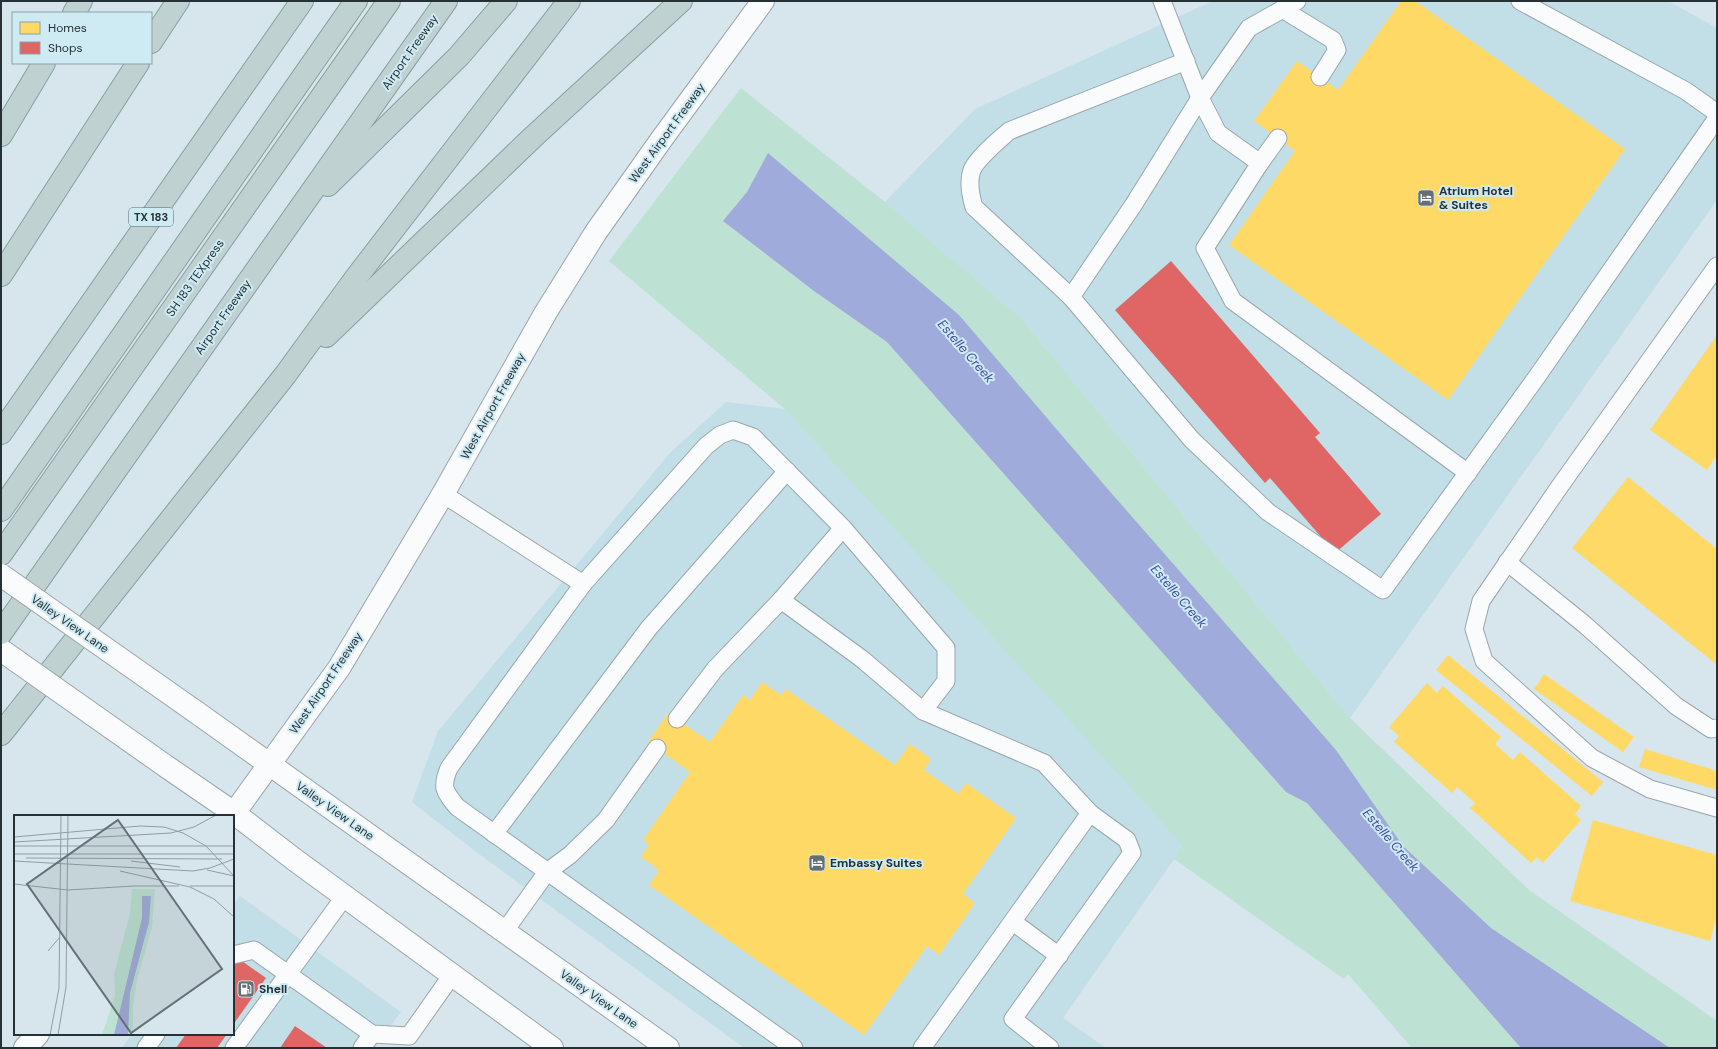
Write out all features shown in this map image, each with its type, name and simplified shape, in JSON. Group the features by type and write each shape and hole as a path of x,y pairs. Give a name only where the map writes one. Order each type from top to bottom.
{"highway":[{"path":"75,12 81,1"},
{"path":"152,40 178,1"},
{"name":"TX 183","path":"1,434 302,1"},
{"path":"1,510 356,1"},
{"name":"SH 183 TEXpress","path":"1,554 389,1"},
{"name":"Airport Freeway","path":"1,633 446,1"},
{"path":"289,223 459,56 506,1"},
{"path":"1,734 286,374 355,279 569,1"},
{"path":"286,374 532,138 681,1"},
{"path":"1,135 43,64"},
{"path":"1,275 137,64"}],"main road":[{"name":"West Airport Freeway","path":"233,815 270,766 339,668 443,494 546,312 596,232 661,140 763,1"},
{"name":"Valley View Lane","path":"1,575 668,1048"},
{"path":"1,650 233,815"},
{"path":"234,816 552,1048"},
{"path":"25,1048 37,1035"}],"lane":[{"path":"1162,1 1200,98 1218,133 1260,163"},
{"path":"1520,1 1686,91 1717,113"},
{"path":"1070,297 1134,204 1200,98 1249,28 1290,5 1333,40 1337,50 1320,77"},
{"path":"1186,61 1009,131 987,151 972,170 970,193 974,207 1070,297 1192,440 1268,512 1383,590 1536,378 1717,118"},
{"path":"1278,138 1205,248 1233,301 1468,473"},
{"path":"1717,266 1507,562 1481,601 1474,629 1484,661 1592,758 1650,790 1717,808"},
{"path":"789,1047 457,807 447,794 444,781 449,768 583,584 706,446 720,435 733,430 753,437 843,528 946,648 946,681 923,711"},
{"path":"494,834 649,628 787,471"},
{"path":"443,494 583,584"},
{"path":"677,719 715,669 781,600 843,528"},
{"path":"1507,562 1584,624 1676,706 1711,729 1717,728"},
{"path":"781,600 862,659 923,711 1044,764 1090,813 1127,840 1132,853 1013,1019 1050,1048"},
{"path":"504,932 547,872 570,855 606,820 657,748"},
{"path":"922,1048 1090,813"},
{"path":"234,1048 239,1032 259,1001 288,974 344,896"},
{"path":"1013,922 1059,956"},
{"path":"234,955 254,950 372,1034 409,1042 452,975"},
{"path":"362,1048 372,1034"}],"shaded area":[{"path":"1213,1 1668,1 1717,28 1717,200 1350,718 1021,318 885,202 975,109"},
{"path":"726,402 786,409 1184,845 1063,1018 1106,1048 744,1048 475,851 412,802 438,731 670,453"},
{"path":"240,896 401,1012 374,1048 122,1048 131,1035 234,1035 234,904"}],"green space":[{"path":"741,88 885,202 1021,318 1350,718 1529,890 1717,1021 1717,1048 1412,1048 1348,974 1344,979 1174,859 1183,845 786,410 609,261"}],"water":[{"name":"Estelle Creek","path":"768,153 959,315 1106,487 1336,750 1403,846 1491,928 1670,1048 1521,1048 1307,803 1286,792 887,342 814,291 723,221 747,192"}],"building: Homes":[{"name":"Atrium Hotel & Suites","path":"1401,1 1415,1 1625,149 1448,400 1229,245 1295,151 1254,121 1297,61 1338,90"},
{"path":"1717,335 1717,455 1707,470 1650,430"},
{"path":"1628,477 1717,549 1717,665 1572,548"},
{"path":"1448,655 1603,782 1592,796 1436,670"},
{"path":"1544,674 1634,737 1623,752 1534,689"},
{"name":"Embassy Suites","path":"762,682 781,695 786,689 895,765 910,744 931,759 924,770 958,794 966,783 1016,818 963,894 975,903 939,955 927,946 864,1035 649,885 659,870 641,857 649,844 643,840 690,772 648,742 668,713 710,742 743,695 750,700"},
{"path":"1427,683 1437,693 1443,686 1501,737 1495,744 1513,760 1520,752 1581,806 1575,814 1581,820 1543,863 1537,857 1531,863 1470,808 1475,803 1457,787 1452,793 1394,742 1399,736 1389,727"},
{"path":"1645,749 1717,771 1717,790 1639,767"},
{"path":"1593,820 1717,855 1717,915 1710,941 1570,901"}],"building: Shops":[{"path":"1171,261 1320,433 1315,437 1381,514 1335,553 1270,478 1265,483 1115,310"},
{"name":"Shell","path":"239,959 266,978 234,1024 234,966"},
{"path":"295,1026 327,1048 280,1048"},
{"path":"185,1035 226,1035 217,1048 176,1048"}],"place":[{"name":"Atrium Hotel & Suites","path":"1426,198"},
{"name":"Embassy Suites","path":"817,863"},
{"name":"Shell","path":"246,989"}]}
